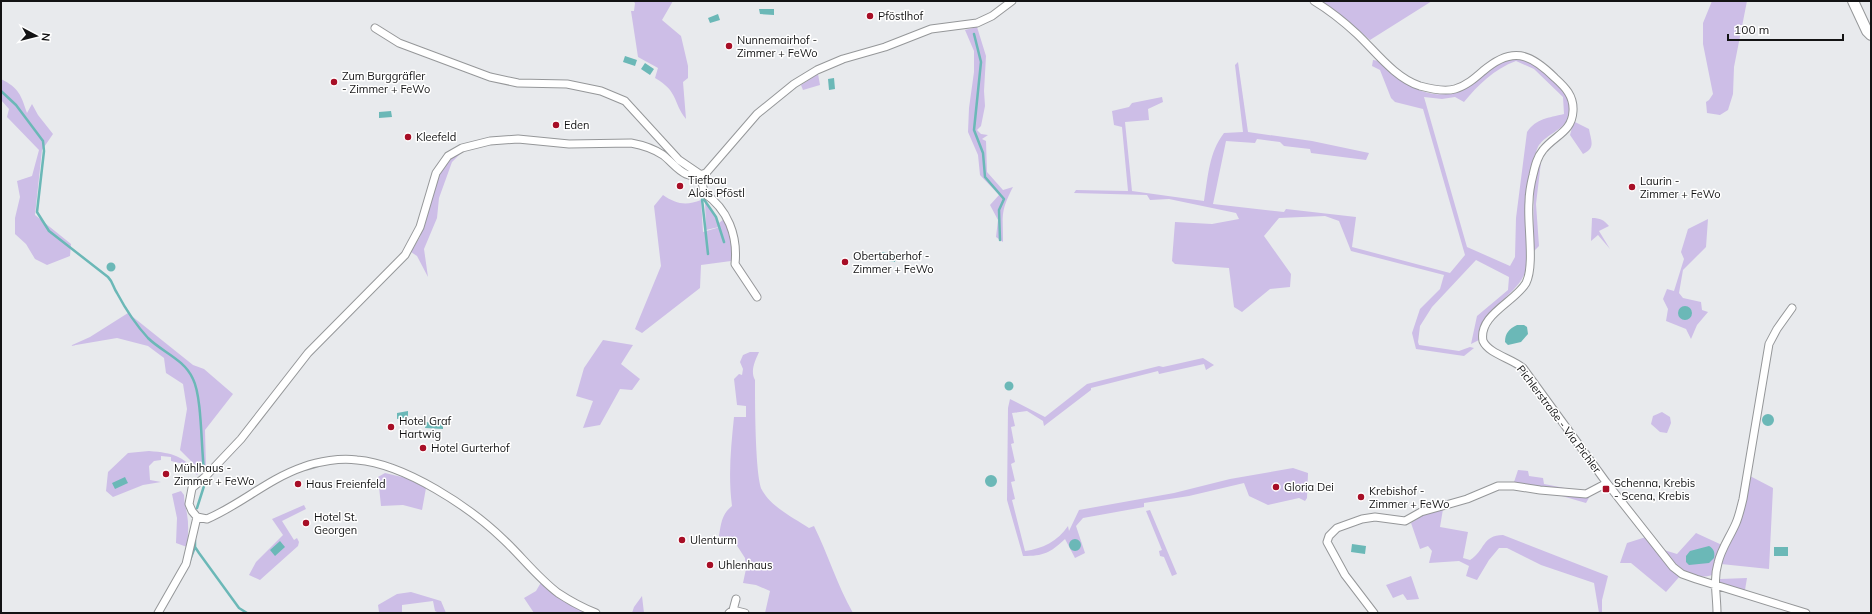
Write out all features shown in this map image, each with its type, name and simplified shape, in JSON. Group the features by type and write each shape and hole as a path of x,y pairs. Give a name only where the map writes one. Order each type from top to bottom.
{"street":[{"path":"158,613 186,564 197,517 189,504 192,488 205,477 241,439 308,354 405,255 420,227 436,173 448,156 459,148 490,141 518,139 569,144 631,143 641,145 663,155 679,172 701,175 706,173 757,114 794,84 817,70 843,59 885,47 931,29 977,23 992,16 1012,1"},
{"name":"Pichlerstraße - Via Pichler","path":"1314,1 1357,34 1404,78 1418,85 1444,91 1455,89 1465,85 1499,59 1512,54 1523,55 1543,66 1570,94 1574,110 1569,126 1563,134 1543,150 1537,160 1532,176 1528,202 1530,265 1527,282 1519,293 1494,314 1485,324 1482,336 1486,346 1522,368 1607,483 1673,567 1682,574 1806,613"},
{"path":"1854,1 1867,31 1871,35"},
{"path":"375,28 398,43 490,77 518,83 567,84 601,91 625,101 679,160 701,175 704,193 719,206 733,233 737,249 735,264 757,297"},
{"path":"1717,613 1717,595 1715,584 1717,564 1737,522 1743,499 1769,344 1777,329 1792,308"},
{"path":"197,517 207,519 214,516 278,478 304,466 323,462 357,460 383,466 416,479 471,512 504,540 558,593 596,613"},
{"name":"Pichlerstraße - Via Pichler","path":"1374,613 1345,575 1327,542 1329,536 1342,526 1370,517 1405,521 1430,508 1461,501 1498,486 1514,486 1547,491 1586,494 1607,483"},
{"path":"736,599 731,612 745,613"}],"shaded area":[{"path":"633,1 673,1 662,20 681,36 688,66 688,78 683,82 686,119 672,92 663,83 655,78 658,68 638,57 631,11 634,11 635,3"},
{"path":"1321,1 1432,1 1370,40 1340,14"},
{"path":"1712,1 1747,1 1734,67 1733,94 1728,110 1720,115 1707,113 1706,102 1713,94 1703,44 1703,23"},
{"path":"977,27 986,56 984,91 985,106 981,126 977,130 981,134 988,135 982,139 986,141 987,172 1003,190 1013,187 1004,208 1003,242 996,237 998,220 990,205 999,195 980,175 978,155 968,132 969,108 974,72 974,51 965,30"},
{"path":"1517,57 1534,63 1550,77 1567,96 1572,106 1571,113 1565,124 1539,145 1533,160 1526,209 1527,264 1524,275 1519,284 1489,313 1483,321 1479,340 1471,344 1477,316 1508,290 1509,277 1476,260 1432,307 1420,326 1419,345 1459,351 1470,347 1474,348 1464,356 1416,349 1412,333 1420,309 1440,289 1444,275 1351,251 1339,221 1325,216 1279,218 1264,236 1291,274 1290,287 1270,289 1242,312 1234,307 1229,268 1175,264 1172,261 1175,222 1212,224 1239,219 1236,213 1169,199 1150,200 1147,195 1074,193 1076,190 1128,191 1122,127 1114,125 1112,111 1129,107 1132,103 1162,97 1163,102 1148,109 1149,120 1125,122 1132,191 1204,201 1210,165 1219,140 1224,133 1243,132 1235,65 1238,62 1248,132 1312,141 1369,153 1366,160 1311,153 1310,149 1284,146 1280,142 1257,139 1255,143 1226,141 1213,204 1284,212 1286,209 1356,217 1352,247 1450,273 1465,255 1423,109 1395,102 1391,98 1380,70 1372,66 1373,60 1385,62 1383,65 1393,74 1414,88 1436,94 1448,94 1473,83 1495,64 1503,60","holes":["1516,61 1534,69 1563,97 1564,114 1539,121 1527,132 1516,218 1515,257 1510,266 1467,247 1424,97 1442,99 1455,97 1464,102 1487,78 1508,64"]},
{"path":"818,74 820,85 803,90 801,85"},
{"path":"1,79 16,89 23,101 27,113 32,104 38,115 53,134 42,150 35,215 71,244 70,256 47,265 35,259 26,244 15,234 15,218 20,197 17,181 32,176 39,150 7,117 9,109 1,100"},
{"path":"1575,122 1589,129 1592,144 1590,149 1583,154 1570,135"},
{"path":"463,151 452,162 439,198 437,218 424,249 428,277 417,256 411,252 420,237 440,171 451,158"},
{"path":"1541,162 1536,204 1539,246 1533,252 1534,182"},
{"path":"663,195 681,203 691,203 701,200 703,232 720,227 719,223 724,219 731,240 731,261 701,265 700,288 642,333 635,329 661,266 654,206"},
{"path":"705,201 715,217 719,227 706,230"},
{"path":"1592,218 1602,220 1609,226 1599,231 1610,249 1598,235 1591,241"},
{"path":"1708,219 1706,247 1683,270 1679,293 1683,298 1701,302 1702,310 1708,312 1697,325 1691,339 1686,329 1666,321 1668,309 1663,299 1667,289 1674,291 1684,259 1681,252 1688,229"},
{"path":"128,313 193,365 204,369 233,394 205,430 206,469 200,470 180,450 187,409 183,384 166,373 164,358 148,346 117,338 70,346 90,337"},
{"path":"603,340 633,345 621,364 640,379 632,390 620,389 600,425 583,428 593,401 576,396 584,368"},
{"path":"750,352 759,352 753,373 755,380 755,419 758,469 762,490 771,502 783,512 809,528 814,526 842,592 853,613 765,613 770,591 756,585 743,583 746,569 745,558 734,541 719,536 721,523 724,516 732,506 730,472 734,417 746,417 746,406 737,405 734,379 739,374 742,375 743,369 740,362 743,355"},
{"path":"1203,358 1214,365 1206,370 1204,364 1159,374 1158,371 1091,388 1091,390 1044,426 1043,421 1027,411 1012,413 1015,426 1011,427 1014,443 1011,444 1015,462 1011,464 1015,481 1011,482 1015,499 1012,500 1025,551 1049,543 1059,536 1068,526 1069,531 1079,510 1174,493 1230,479 1293,468 1308,473 1307,498 1305,501 1299,498 1268,505 1249,496 1244,483 1189,496 1144,503 1144,507 1083,518 1076,526 1085,553 1075,558 1065,539 1051,551 1042,554 1023,556 1007,500 1008,408 1010,399 1045,417 1087,384 1159,366 1163,367"},
{"path":"1662,412 1670,417 1671,423 1667,433 1660,432 1651,424 1653,416"},
{"path":"149,451 177,456 199,472 197,475 184,464 171,461 171,457 161,456 161,460 154,461 149,466 150,480 161,482 143,485 113,497 106,491 108,472 128,453"},
{"path":"1518,470 1528,471 1529,476 1543,478 1544,484 1585,492 1590,496 1586,503 1514,482"},
{"path":"385,473 406,478 426,488 422,510 403,505 381,506 378,477"},
{"path":"1750,476 1773,488 1769,569 1721,564 1721,548 1712,575 1704,577 1697,576 1685,571 1664,550 1677,554 1696,533 1722,545 1734,522"},
{"path":"181,491 184,495 188,518 187,547 176,543 177,518 172,494"},
{"path":"304,505 306,509 282,521 294,540 297,538 299,542 298,546 260,580 249,575 256,562 283,535 272,519"},
{"path":"1443,509 1440,527 1468,532 1463,558 1470,560 1479,552 1487,541 1496,536 1503,535 1608,576 1602,600 1602,613 1599,613 1594,583 1541,565 1507,548 1499,548 1489,560 1477,580 1466,576 1469,566 1459,561 1429,563 1432,551 1428,546 1420,549 1411,523 1425,514"},
{"path":"1150,510 1177,574 1172,576 1164,557 1160,556 1159,551 1162,550 1146,511"},
{"path":"1646,537 1680,576 1666,592 1631,563 1620,563 1627,543"},
{"path":"1411,576 1419,599 1407,600 1403,594 1393,598 1386,585"},
{"path":"1747,578 1745,590 1720,584 1720,579"},
{"path":"543,579 583,607 582,613 534,613 524,598 536,591"},
{"path":"411,592 441,601 446,613 439,613 435,611 433,601 402,605 402,613 379,612 378,605 397,594"},
{"path":"642,596 644,613 632,613 634,607"}],"water":[{"path":"759,9 774,9 774,15 760,14"},
{"path":"718,14 720,20 710,23 708,18"},
{"path":"625,56 637,60 635,66 623,62"},
{"path":"645,63 654,69 650,75 641,69"},
{"path":"834,78 835,89 829,90 828,79"},
{"path":"391,111 392,117 379,118 379,112"},
{"path":"881,252 896,254 895,262 880,260"},
{"path":"111,262 116,267 111,272 106,267"},
{"path":"1682,306 1688,306 1692,310 1692,316 1688,320 1682,320 1678,316 1678,310"},
{"path":"1517,325 1524,325 1527,327 1528,334 1521,342 1508,345 1505,342 1507,334"},
{"path":"1009,381 1014,386 1009,391 1004,386"},
{"path":"408,411 408,417 397,419 397,413"},
{"path":"1768,414 1772,416 1774,420 1772,424 1768,426 1764,424 1762,420 1764,416"},
{"path":"426,422 443,424 443,429 425,428"},
{"path":"991,475 995,477 997,481 995,485 991,487 987,485 985,481 987,477"},
{"path":"125,477 128,483 115,489 112,483"},
{"path":"1075,539 1079,541 1081,545 1079,549 1075,551 1071,549 1069,545 1071,541"},
{"path":"280,541 285,547 275,556 270,550"},
{"path":"1352,544 1366,546 1365,554 1351,552"},
{"path":"1709,546 1714,551 1714,558 1709,563 1689,565 1686,562 1686,556 1690,551"},
{"path":"1774,547 1788,547 1788,556 1774,556"}],"waterway":[{"path":"974,34 981,62 974,130 983,153 985,177 1004,199 999,210 1000,240"},
{"path":"1,91 16,105 43,141 44,151 37,212 49,231 108,277 127,310 148,338 184,366 193,379 200,410 204,470"},
{"path":"703,198 716,217 724,242"},
{"path":"702,199 708,254"},
{"path":"197,508 204,486"},
{"path":"195,540 195,547 199,553 239,608 247,613"},
{"path":"190,560 195,547"}],"place":[{"name":"Pföstlhof","path":"870,16"},
{"name":"Nunnemairhof - Zimmer + FeWo","path":"729,46"},
{"name":"Zum Burggräfler - Zimmer + FeWo","path":"334,82"},
{"name":"Eden","path":"556,125"},
{"name":"Kleefeld","path":"408,137"},
{"name":"Tiefbau Alois Pföstl","path":"680,186"},
{"name":"Laurin - Zimmer + FeWo","path":"1632,187"},
{"name":"Obertaberhof - Zimmer + FeWo","path":"845,262"},
{"name":"Hotel Graf Hartwig","path":"391,427"},
{"name":"Hotel Gurterhof","path":"423,448"},
{"name":"Mühlhaus - Zimmer + FeWo","path":"166,474"},
{"name":"Haus Freienfeld","path":"298,484"},
{"name":"Gloria Dei","path":"1276,487"},
{"name":"Schenna, Krebis - Scena, Krebis","path":"1606,489"},
{"name":"Krebishof - Zimmer + FeWo","path":"1361,497"},
{"name":"Hotel St. Georgen","path":"306,523"},
{"name":"Ulenturm","path":"682,540"},
{"name":"Uhlenhaus","path":"710,565"}]}
